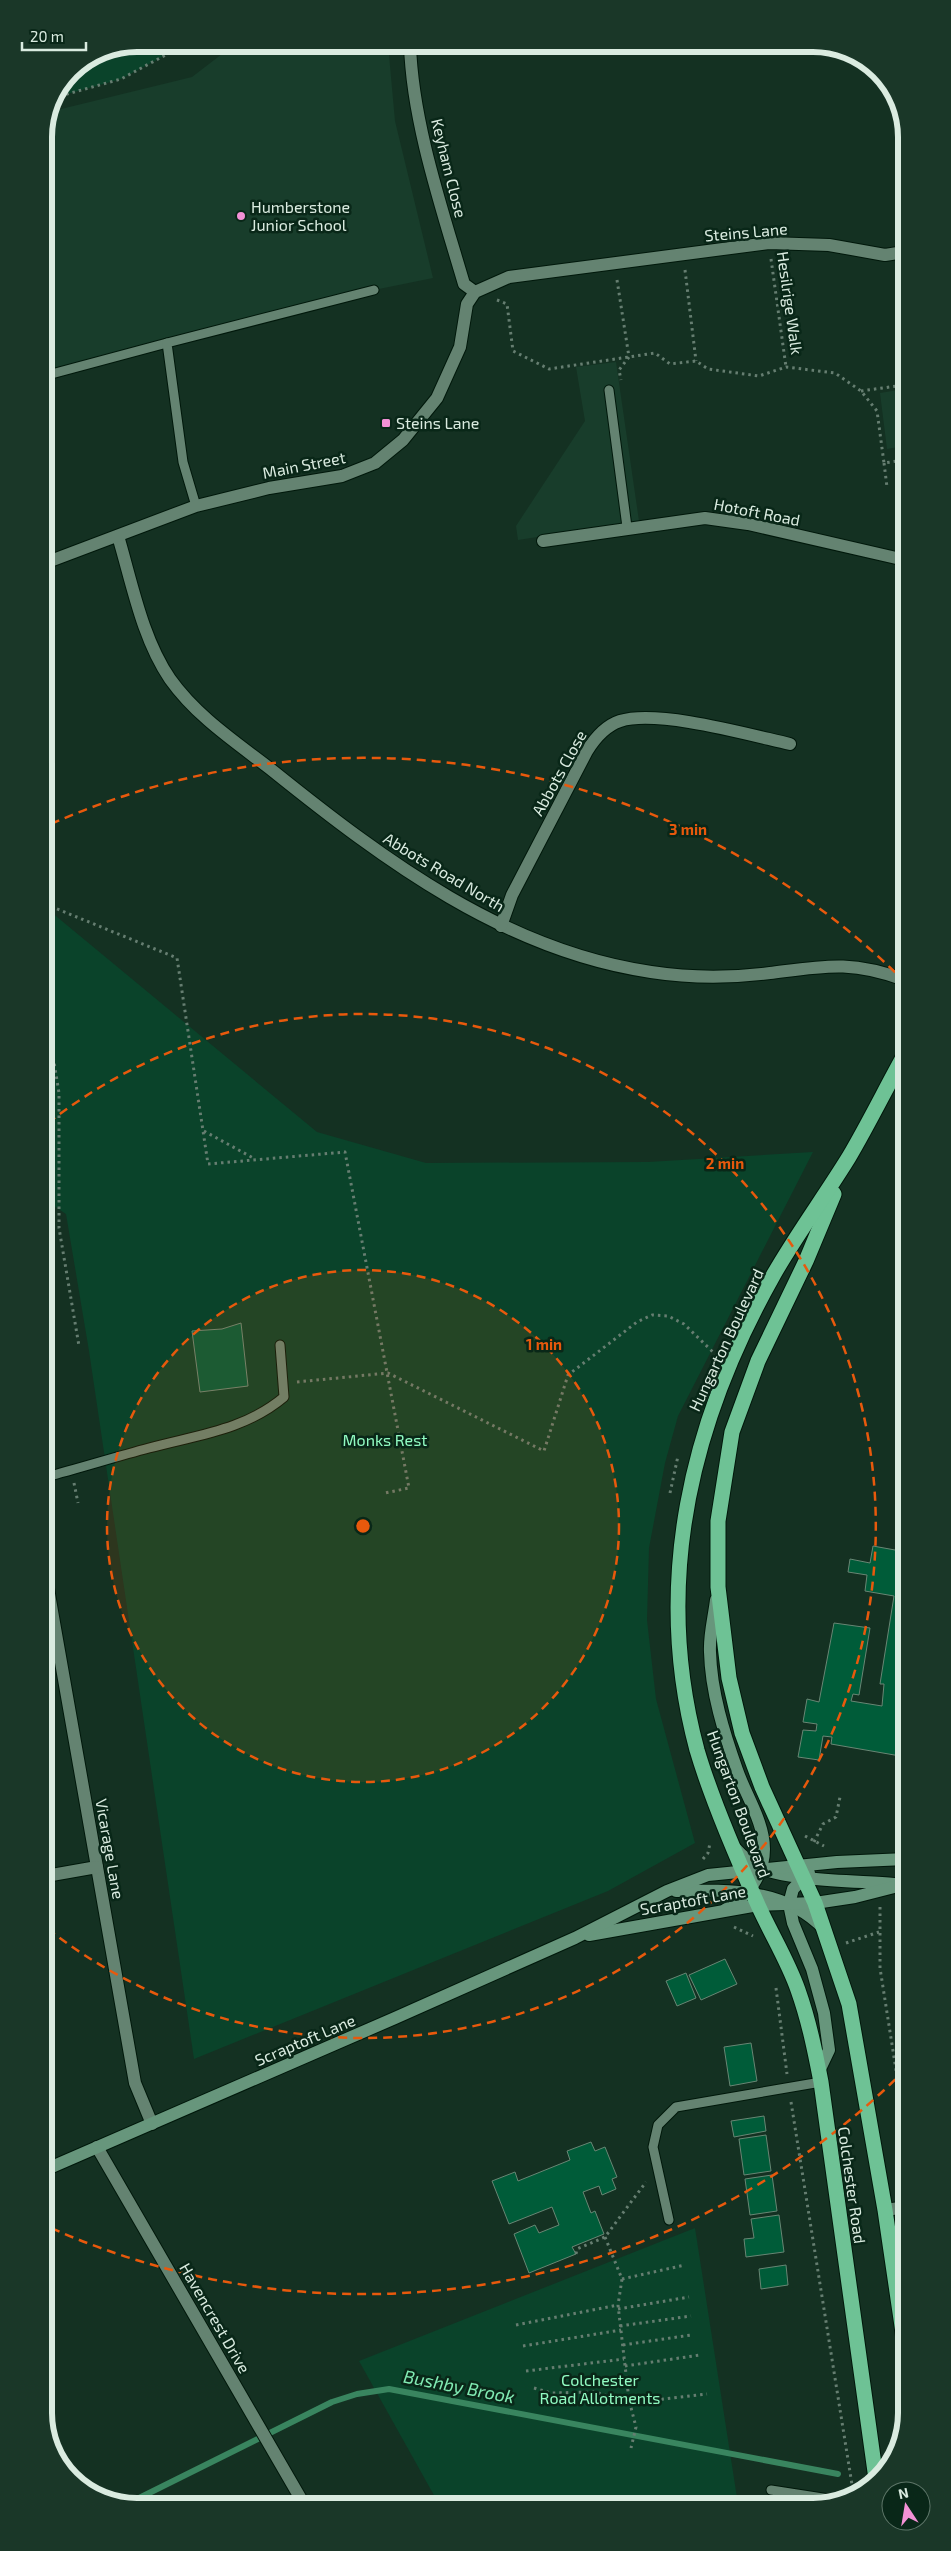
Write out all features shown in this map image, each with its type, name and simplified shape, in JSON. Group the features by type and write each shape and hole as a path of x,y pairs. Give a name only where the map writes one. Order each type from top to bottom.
{"highway":[{"name":"Hungarton Boulevard","path":"753,1895 698,1751 686,1699 677,1592 686,1508 705,1428 730,1365 774,1274 850,1155 898,1067"},
{"name":"Hungarton Boulevard","path":"815,1903 762,1787 742,1733 729,1678 718,1587 718,1521 732,1432 758,1361 806,1261 850,1155"},
{"name":"Colchester Road","path":"753,1895 798,1988 812,2032 820,2077 875,2472"},
{"name":"Colchester Road","path":"815,1903 843,1980 854,2026 898,2299"}],"street":[{"name":"Keyham Close","path":"410,52 410,66 419,111 440,200 464,284 475,292"},
{"name":"Steins Lane","path":"475,292 509,277 769,243 829,245 885,254 898,253"},
{"name":"Main Street","path":"53,558 118,536 196,506 269,488 342,476 375,462 403,440 437,398 460,347 467,304 475,292"},
{"name":"Hotoft Road","path":"543,541 626,527 705,518 748,524 898,558"},
{"name":"Abbots Road North","path":"118,536 156,655 168,677 190,703 342,826 417,879 501,926 557,949 589,959 654,973 731,976 807,967 844,965 876,969 898,977"},
{"name":"Abbots Close","path":"501,926 512,895 587,751 608,727 618,722 640,718 722,728 790,744"},
{"path":"667,1891 753,1895 761,1868 764,1850 761,1830 732,1755 712,1671 710,1650 718,1587"},
{"name":"Vicarage Lane","path":"52,1613 135,2083 152,2124"},
{"path":"735,1848 761,1868"},
{"name":"Scraptoft Lane","path":"52,2167 575,1938 667,1891 708,1875 761,1868 800,1871 837,1862 898,1858"},
{"path":"52,1875 97,1867"},
{"path":"820,2077 829,2050 824,2012 812,1969 792,1923 789,1904 800,1871 898,1883"},
{"name":"Scraptoft Lane","path":"575,1938 725,1910 753,1895 789,1904 815,1903 855,1897 898,1886"},
{"path":"789,1904 806,1913 825,1931"},
{"name":"Havencrest Drive","path":"97,2147 300,2498"},
{"path":"885,2210 898,2208"}],"lane":[{"path":"53,374 374,290"},
{"path":"167,343 183,462 196,506"},
{"path":"609,390 626,527"},
{"path":"52,1475 151,1448 219,1432 267,1412 284,1397 280,1345"},
{"path":"669,2220 653,2147 658,2125 676,2107 789,2088 820,2077"},
{"path":"770,2490 822,2498"}],"path":[{"path":"64,95 121,79 171,52"},
{"name":"Hesilrige Walk","path":"769,243 786,367"},
{"path":"683,254 696,361"},
{"path":"609,390 622,388 619,370 628,357 614,262"},
{"name":"Hesilrige Walk","path":"475,292 507,304 514,350 548,369 655,353 670,364 696,361 708,369 759,376 786,367 836,374 861,391 876,411 887,487"},
{"path":"861,391 898,385"},
{"path":"884,463 898,461"},
{"path":"53,907 177,958 208,1164 345,1152 409,1488 385,1493"},
{"path":"53,1053 59,1093 59,1228 79,1346"},
{"path":"203,1130 256,1159"},
{"path":"283,1383 388,1372 544,1451 568,1375 637,1322 652,1315 668,1316 690,1328 717,1356"},
{"path":"814,1842 823,1824 836,1817 840,1796"},
{"path":"802,1833 814,1842 829,1847"},
{"path":"881,1901 879,1932 880,1968 898,2083"},
{"path":"729,1925 745,1931 757,1940"},
{"path":"843,1944 879,1932"},
{"path":"775,1980 789,2088 852,2489"},
{"path":"576,2254 577,2249 605,2237 657,2166"},
{"path":"605,2237 622,2279 618,2307 630,2402 636,2427 631,2448"},
{"path":"622,2279 685,2264"},
{"path":"516,2325 689,2297"},
{"path":"523,2346 691,2316"},
{"path":"623,2345 692,2335"},
{"path":"625,2366 700,2355"},
{"path":"526,2371 624,2358"},
{"path":"534,2388 551,2393 595,2392 630,2402 707,2394"}],"shaded area":[{"name":"Humberstone Junior School","path":"224,52 389,52 395,121 433,278 374,290 53,374 53,132 57,110 192,77"},
{"path":"616,362 639,521 518,540 516,526 585,421 576,367"},
{"path":"898,390 898,447 887,449 880,393"}],"green space":[{"path":"137,52 171,52 121,79 64,95 81,73 110,57"},
{"name":"Monks Rest","path":"53,913 317,1132 426,1163 648,1162 813,1152 678,1416 665,1463 649,1548 647,1620 656,1699 695,1843 608,1891 194,2059 89,1351 66,1214 53,1205"},
{"name":"Colchester Road Allotments","path":"695,2228 737,2498 436,2498 359,2361"}],"building":[{"path":"241,1323 248,1386 200,1392 192,1331 222,1329"},
{"path":"873,1546 898,1551 898,1756 831,1744 832,1737 823,1736 819,1760 798,1757 803,1730 816,1731 817,1724 803,1722 807,1699 819,1702 834,1623 870,1628 859,1695 853,1694 851,1701 882,1706 884,1684 880,1684 894,1596 865,1591 867,1575 848,1572 850,1559 870,1563"},
{"path":"725,1959 737,1984 701,2000 689,1975"},
{"path":"686,1973 696,1998 677,2006 666,1981"},
{"path":"751,2043 757,2081 730,2086 724,2047"},
{"path":"764,2116 766,2131 734,2137 731,2121"},
{"path":"766,2135 771,2171 744,2175 739,2139"},
{"path":"591,2142 595,2151 605,2147 617,2177 612,2179 616,2189 602,2195 599,2186 583,2192 591,2213 595,2211 604,2234 572,2247 576,2254 529,2273 514,2234 535,2225 539,2233 559,2225 552,2207 509,2224 492,2181 515,2172 518,2181 570,2160 567,2151"},
{"path":"772,2175 777,2211 750,2215 745,2179"},
{"path":"779,2215 784,2252 746,2257 744,2239 754,2238 751,2219"},
{"path":"786,2265 788,2285 761,2289 759,2269"}],"waterway":[{"name":"Bushby Brook","path":"139,2498 332,2402 357,2394 389,2389 838,2474"}],"place":[{"name":"Humberstone Junior School","path":"241,216"},
{"name":"Steins Lane","path":"386,423"}]}
